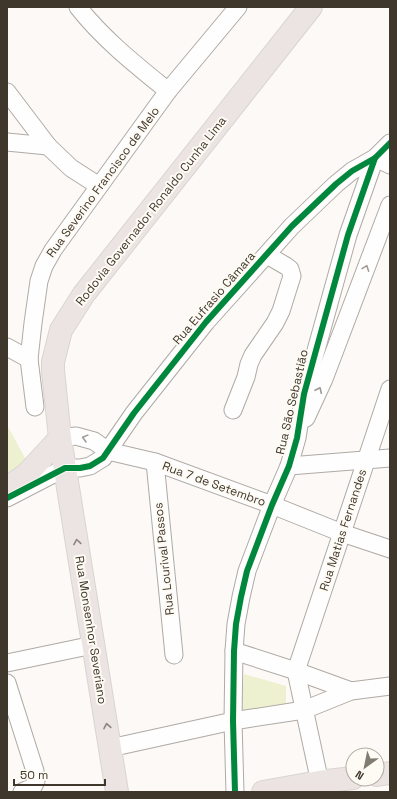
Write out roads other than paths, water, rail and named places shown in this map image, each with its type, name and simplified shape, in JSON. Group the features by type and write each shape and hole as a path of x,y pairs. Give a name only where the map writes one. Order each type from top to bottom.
{"main road":[{"name":"Rodovia Governador Ronaldo Cunha Lima","path":"65,468 52,371 61,330 84,294 311,7"},
{"path":"7,488 27,474 60,438"},
{"name":"Rua Monsenhor Severiano","path":"65,468 117,792"},
{"path":"263,792 321,787 345,780"}],"street":[{"path":"78,7 105,39 168,91"},
{"name":"Rua Severino Francisco de Melo","path":"35,407 29,359 39,282 44,266 53,250 168,91 237,7"},
{"path":"7,92 48,146 71,168 99,186"},
{"path":"7,142 48,146"},
{"name":"Rua Eufrasio Câmara","path":"65,468 90,466 104,458 134,413 206,322 292,226 336,184 352,171 382,162 390,143"},
{"name":"Rua São Sebastião","path":"297,438 304,394 314,354 348,235 382,162"},
{"name":"Rua São Sebastião","path":"235,792 233,721 234,651 236,624 247,571 288,466 297,438 324,379 390,205"},
{"path":"233,410 253,355 276,323 292,276 290,269 267,255"},
{"path":"7,347 29,359"},
{"name":"Rua Matias Fernandes","path":"296,671 366,460 383,430 390,390"},
{"name":"Rua 7 de Setembro","path":"60,438 76,436 86,438 94,441 108,451 155,462 272,505 342,533 390,549"},
{"path":"288,466 390,458"},
{"name":"Rua Lourival Passos","path":"155,462 174,655"},
{"path":"7,498 65,468"},
{"path":"7,663 93,645"},
{"path":"234,651 351,691"},
{"path":"296,671 321,787"},
{"path":"7,683 35,771 36,781 32,787 22,792"},
{"path":"110,748 233,721 304,710 351,691 390,686"}]}
